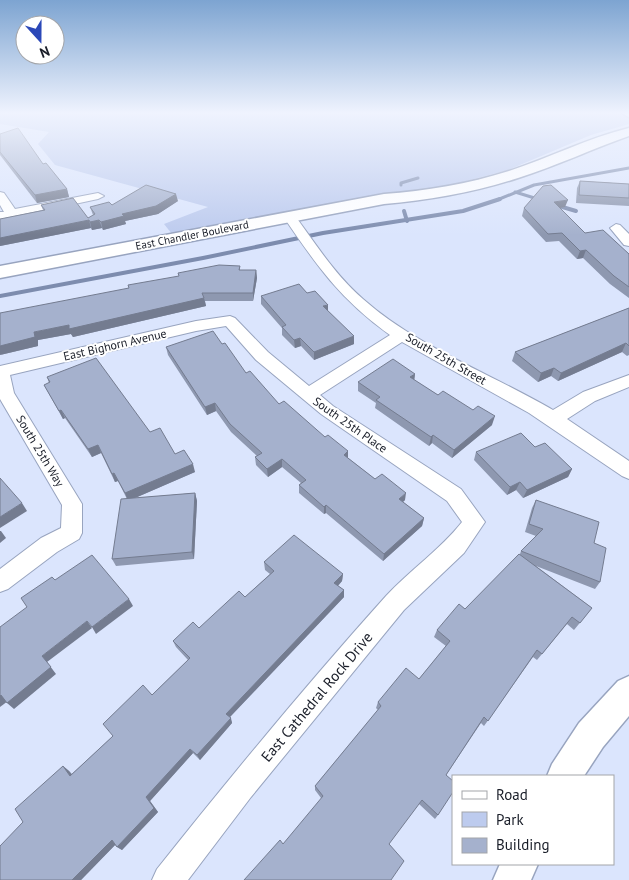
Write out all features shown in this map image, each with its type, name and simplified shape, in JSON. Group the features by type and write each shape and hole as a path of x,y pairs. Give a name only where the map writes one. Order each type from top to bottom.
{"main road":[{"name":"East Chandler Boulevard","path":"384,199 418,187 479,173 530,153"},
{"name":"East Chandler Boulevard","path":"0,272 384,199 427,196 515,174 572,153"}],"street":[{"path":"0,195 5,215 98,196"},
{"name":"South 25th Street","path":"289,216 338,281 357,302 403,334 554,419 629,471"},
{"path":"616,228 629,227"},
{"path":"616,228 629,242"},
{"name":"East Bighorn Avenue","path":"0,372 196,326 230,321"},
{"name":"South 25th Place","path":"230,321 262,356 308,394 408,466 454,495 474,522"},
{"path":"308,394 403,334"},
{"name":"South 25th Way","path":"0,372 5,393 72,504 72,533 49,545 0,582"},
{"path":"554,419 569,407 602,390 629,381"},
{"name":"East Cathedral Rock Drive","path":"168,880 241,787 396,602 456,546 474,522"},
{"path":"565,775 591,735 629,692"},
{"path":"512,880 519,865"}],"green space":[{"path":"45,153 548,153 508,170 432,190 176,239 164,224 208,207 55,165"}],"building":[{"path":"1,153 35,153 43,164 46,163 67,189 35,195"},
{"path":"580,181 629,184 629,198 579,195"},
{"path":"146,185 176,194 156,206 122,214 124,216 101,222 99,220 90,222 89,220 0,238 0,219 45,210 41,205 73,198 88,218 95,214 90,207 109,202 112,205"},
{"path":"551,185 568,200 554,202 585,233 603,230 629,254 629,287 586,250 580,251 562,233 548,234 524,208 543,186"},
{"path":"219,265 240,266 239,270 256,270 253,293 202,293 204,298 69,329 69,325 34,332 35,337 0,346 0,313 129,288 128,285 179,276 178,273"},
{"path":"299,284 307,293 315,291 328,305 323,306 354,336 314,352 300,338 294,340 282,327 286,325 261,296"},
{"path":"629,308 629,346 626,343 561,373 554,368 541,373 515,352"},
{"path":"213,331 222,344 225,343 246,373 250,371 279,404 284,401 325,437 328,435 348,451 344,455 375,479 382,474 406,493 399,499 424,518 384,554 299,485 306,480 282,459 267,469 255,457 262,453 230,424 215,403 205,407 166,347"},
{"path":"96,358 150,432 160,428 175,454 184,450 193,464 125,493 114,473 112,474 98,445 88,449 61,410 59,411 44,385 50,382 47,377"},
{"path":"393,359 415,374 410,377 438,395 443,391 473,410 478,406 495,416 454,450 376,400 380,397 358,382"},
{"path":"521,433 535,447 545,443 572,469 527,490 520,482 510,487 476,452"},
{"path":"0,478 22,503 0,517"},
{"path":"195,493 192,552 112,559 121,499"},
{"path":"536,500 599,522 594,543 606,548 600,582 521,551 543,529 529,524"},
{"path":"294,535 343,574 334,583 344,590 226,714 231,718 197,755 190,749 146,797 154,808 117,847 112,840 72,880 0,880 0,846 23,822 15,809 63,766 70,776 113,736 103,724 143,685 152,695 190,658 173,641 193,622 199,628 239,591 245,597 274,571 264,562"},
{"path":"519,554 592,608 580,623 572,617 542,654 537,650 488,721 484,717 446,775 452,780 452,794 438,815 422,800 389,844 404,861 391,880 244,880 280,840 283,844 323,796 315,786 381,706 378,702 406,668 419,679 450,641 437,630 459,604 465,609"},
{"path":"92,555 129,599 92,627 87,621 42,656 51,667 7,703 0,696 0,627 27,607 21,598 52,577 55,580"}],"waterway":[{"path":"516,192 534,185 629,168"},
{"path":"401,185 401,183 418,178"},
{"path":"497,200 516,192"},
{"path":"516,192 541,200 537,199"},
{"path":"407,220 463,211 497,200"},
{"path":"559,206 576,211"},
{"path":"404,211 407,220"},
{"path":"0,296 203,258 323,233 407,220"}]}
